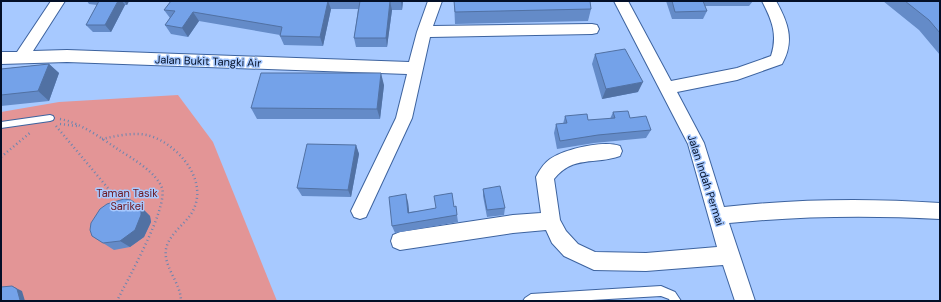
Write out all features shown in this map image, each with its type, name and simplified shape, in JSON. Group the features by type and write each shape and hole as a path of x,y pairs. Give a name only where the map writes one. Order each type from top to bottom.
{"street":[{"path":"22,56 58,1"},
{"path":"360,211 404,118 424,32 435,1"},
{"name":"Jalan Indah Permai","path":"621,1 696,143 719,216 729,256 745,301"},
{"path":"668,88 761,68 777,60 782,47 783,32 769,1"},
{"path":"424,32 592,29"},
{"name":"Jalan Bukit Tangki Air","path":"1,58 22,56 67,56 415,68"},
{"path":"614,151 576,156 555,165 546,177 551,221 559,237 571,250 594,261 646,262 729,256"},
{"path":"719,216 771,210 858,206 940,211"},
{"path":"400,241 513,224 551,221"}],"lane":[{"path":"1,125 50,118"},
{"path":"528,301 531,299 661,291 672,294 676,301"}],"path":[{"path":"50,118 71,121 149,170 158,179 163,192 154,224 117,301"},
{"path":"80,126 54,124 117,199"},
{"path":"1,157 21,139 33,131"},
{"path":"101,139 135,134 152,136 175,151 194,176 197,204 188,221 170,240 166,250 167,262 180,290 181,301"}],"green space":[{"name":"Taman Tasik Sarikei","path":"178,95 213,142 277,301 1,301 1,112 59,102"}],"building":[{"path":"99,1 118,1 105,25 86,25"},
{"path":"171,1 328,1 320,37 280,36 282,27 193,12 182,28 165,25 175,11 164,10"},
{"path":"360,1 390,1 386,38 354,38"},
{"path":"454,1 590,1 591,9 455,12"},
{"path":"672,1 703,1 707,11 675,12"},
{"path":"905,1 940,1 940,33 929,20"},
{"path":"625,49 643,82 606,89 595,54"},
{"path":"49,64 38,91 1,95 1,69"},
{"path":"261,73 381,73 377,109 251,108"},
{"path":"628,111 630,118 646,116 651,130 598,135 560,141 556,124 567,123 565,116 587,114 588,120 615,118 613,112"},
{"path":"307,144 356,145 348,190 297,188"},
{"path":"500,186 505,208 487,210 483,189"},
{"path":"452,193 457,215 392,226 389,197 406,194 408,213 436,208 434,196"},
{"path":"124,199 131,200 141,208 141,215 135,230 120,241 103,243 92,236 90,230 91,223 100,209 107,204"},
{"path":"12,286 17,289 20,300 1,301 1,287"}]}
